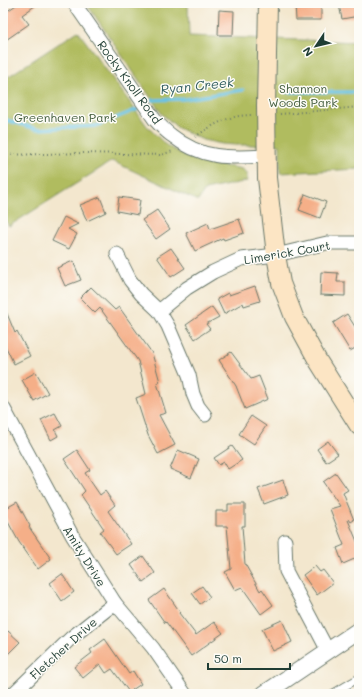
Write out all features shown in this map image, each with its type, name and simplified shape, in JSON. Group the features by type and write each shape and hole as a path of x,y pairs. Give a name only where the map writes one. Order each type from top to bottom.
{"main road":[{"path":"268,3 266,106 267,178 276,255 282,283 294,317 318,361 359,426"}],"street":[{"name":"Rocky Knoll Road","path":"74,3 155,120 171,135 191,149 212,156 267,156"},
{"name":"Limerick Court","path":"159,312 187,288 213,272 241,259 276,255 327,243 359,243"},
{"path":"117,254 130,280 141,294 159,312 168,326 189,375 193,394 198,406 205,415"},
{"name":"Amity Drive","path":"4,414 72,535 115,603 153,648 185,694"},
{"path":"285,541 286,571 328,651"},
{"name":"Fletcher Drive","path":"13,694 72,637 115,603"},
{"path":"264,694 280,687 359,630"}],"lane":[{"path":"332,694 359,678"}],"green space":[{"name":"Shannon Woods Park","path":"86,3 188,3 189,36 359,42 359,169 280,173 280,145 222,144 203,140 178,128 162,114"},
{"name":"Greenhaven Park","path":"78,31 147,126 166,145 187,157 208,164 242,169 247,173 247,181 205,190 198,201 112,161 9,226 3,217 3,75 9,76"}],"building":[{"path":"19,3 39,3 22,15 29,24 3,42 3,14"},
{"path":"359,3 359,16 342,19 339,5"},
{"path":"295,4 321,4 321,20 296,20"},
{"path":"219,10 234,11 233,35 218,35"},
{"path":"305,194 326,202 320,218 299,210"},
{"path":"100,197 106,212 87,221 80,205"},
{"path":"119,197 140,200 138,215 117,211"},
{"path":"157,210 170,229 156,239 142,220"},
{"path":"64,217 78,224 68,229 77,234 69,249 52,241"},
{"path":"239,219 244,233 224,240 223,238 195,251 186,233 208,223 210,229"},
{"path":"171,248 185,268 171,277 157,257"},
{"path":"73,261 81,280 65,286 57,268"},
{"path":"321,272 338,273 337,282 345,282 345,296 320,295"},
{"path":"255,286 260,301 244,306 243,303 224,314 217,299 228,293 229,295"},
{"path":"91,287 115,310 119,307 152,353 160,382 157,383 166,413 159,415 175,445 158,454 148,435 136,398 146,394 138,361 100,308 95,313 80,298"},
{"path":"3,304 15,333 17,331 30,356 14,364 3,341"},
{"path":"212,307 219,317 206,324 210,329 195,339 186,325"},
{"path":"347,314 359,333 359,346 350,351 333,323"},
{"path":"231,352 251,379 259,376 268,399 245,409 236,386 219,360"},
{"path":"36,372 48,393 34,401 22,380"},
{"path":"55,413 62,426 55,430 58,436 51,440 41,420"},
{"path":"251,416 266,426 254,444 239,434"},
{"path":"328,441 338,454 326,462 317,449"},
{"path":"232,446 242,460 228,469 224,462 219,465 214,458"},
{"path":"77,450 90,470 85,473 100,495 105,491 115,505 108,511 131,544 116,554 100,532 104,529 81,495 85,491 64,459"},
{"path":"178,450 199,459 191,478 170,469"},
{"path":"336,473 348,490 343,493 354,520 351,522 349,519 348,520 359,546 359,557 343,564 337,548 344,545 330,509 340,506 323,482"},
{"path":"283,480 288,495 264,504 258,489"},
{"path":"17,502 30,526 29,527 51,559 38,569 19,542 3,513 3,510"},
{"path":"228,504 245,504 245,526 242,526 245,564 260,591 262,589 273,605 261,614 242,587 235,590 225,572 231,569 227,526 216,526 216,511 228,511"},
{"path":"143,556 155,573 143,582 131,565"},
{"path":"315,566 320,572 323,570 333,583 317,595 303,575"},
{"path":"62,574 74,592 62,601 50,583"},
{"path":"202,586 210,597 200,604 192,593"},
{"path":"164,589 180,612 179,613 196,635 214,622 223,633 191,656 149,600"},
{"path":"282,620 292,642 273,651 262,629"},
{"path":"8,631 20,642 3,659 3,636"},
{"path":"105,639 129,674 133,671 141,684 129,692 112,669 106,673 100,664 83,678 74,667 92,653 90,650"}],"waterway":[{"name":"Ryan Creek","path":"152,100 185,99 243,90"},
{"name":"Ryan Creek","path":"286,92 359,92"},
{"name":"Ryan Creek","path":"3,119 37,129 96,126 138,109"}]}
